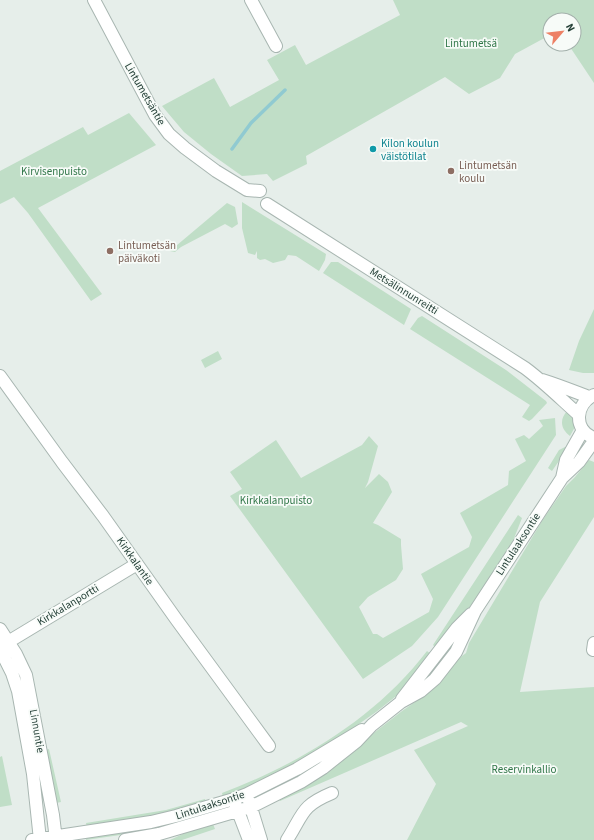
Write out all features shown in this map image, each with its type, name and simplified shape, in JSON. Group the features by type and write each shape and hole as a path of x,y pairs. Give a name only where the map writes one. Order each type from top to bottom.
{"street":[{"name":"Lintumetsäntie","path":"94,0 155,115 169,134 185,148 247,190 260,190"},
{"path":"251,0 276,46"},
{"name":"Metsälinnunreitti","path":"267,204 494,348 541,380 579,415"},
{"name":"Kirkkalantie","path":"0,376 4,391 62,462 103,516 269,746"},
{"name":"Metsälinnunreitti","path":"541,380 561,385 569,390 591,396"},
{"path":"591,396 582,405 579,415 580,425 583,430 586,434 594,438"},
{"name":"Lintulaaksontie","path":"562,478 566,460 583,430"},
{"name":"Lintulaaksontie","path":"125,840 160,834 251,807 301,782 357,741 372,725 401,702 457,628 475,611 562,478 579,462 594,441"},
{"name":"Kirkkalanportti","path":"3,645 137,564"},
{"name":"Linnuntie","path":"0,629 3,645 18,691 33,774 37,840"},
{"name":"Linnuntie","path":"3,645 16,654 26,675 56,838"},
{"name":"Lintulaaksontie","path":"37,840 151,822 234,799 297,769 352,734 372,725"},
{"path":"288,840 305,809 317,799 332,792"},
{"path":"247,794 261,840"},
{"path":"234,799 249,840"}],"green space":[{"name":"Lintumetsä","path":"393,0 594,0 594,83 573,52 582,52 582,12 542,12 542,39 515,54 500,78 469,94 445,77 306,156 307,164 273,181 267,174 242,176 211,154 184,132 162,106 214,78 230,107 279,80 267,60 295,45 306,65 400,15"},
{"name":"Kirvisenpuisto","path":"129,113 156,145 38,208 102,294 91,301 28,213 14,197 0,204 0,171 83,127 88,135"},
{"path":"242,202 326,254 325,260 319,271 296,256 288,255 285,260 273,263 265,259 260,260 257,258 257,251 255,255 248,253 242,228"},
{"path":"227,203 235,207 238,224 232,228 225,224 181,247 175,252 170,251"},
{"path":"331,262 338,262 411,309 404,325 323,273"},
{"path":"594,309 594,373 583,373 569,370 579,341"},
{"path":"422,316 506,370 547,403 529,421 522,417 530,405 410,329 418,318"},
{"path":"218,351 222,359 205,368 201,360"},
{"path":"567,411 572,415 575,427 570,436 562,424 564,414"},
{"name":"Kirkkalanpuisto","path":"555,418 556,435 438,617 412,646 363,679 230,496 242,489 230,472 276,440 301,478 362,445 369,436 378,446 365,488 379,474 388,482 392,492 373,523 401,539 403,569 396,580 368,597 359,607 373,634 377,634 383,638 429,612 433,599 421,574 469,547 472,537 460,513 508,485 509,471 526,461 515,439 524,435 529,439 543,426 539,420"},
{"path":"565,447 568,448 552,471 548,468 559,450"},
{"name":"Reservinkallio","path":"589,460 594,462 594,517 540,602 520,692 594,687 594,840 407,840 436,784 414,750 468,726 461,722 280,801 278,798 347,754 440,683 458,659 466,653 469,643 542,521 566,486"},
{"path":"518,515 522,518 513,541 467,611 436,648 433,645"},
{"path":"427,651 431,654 400,693 376,712 336,740 276,775 223,798 222,793 279,768 307,753 360,718 407,675"},
{"path":"49,749 61,802 56,803 45,750"},
{"path":"2,756 12,805 0,807 0,757"},
{"path":"205,799 207,804 186,810 87,828 86,823 166,810"},
{"path":"209,811 211,815 154,830 86,840 86,836"},
{"path":"213,824 215,829 182,840 170,840 187,832"}],"waterway":[{"path":"232,149 251,123 285,90"}],"place":[{"name":"Kilon koulun väistötilat","path":"373,149"},
{"name":"Lintumetsän koulu","path":"451,171"},
{"name":"Lintumetsän päiväkoti","path":"110,251"}]}
